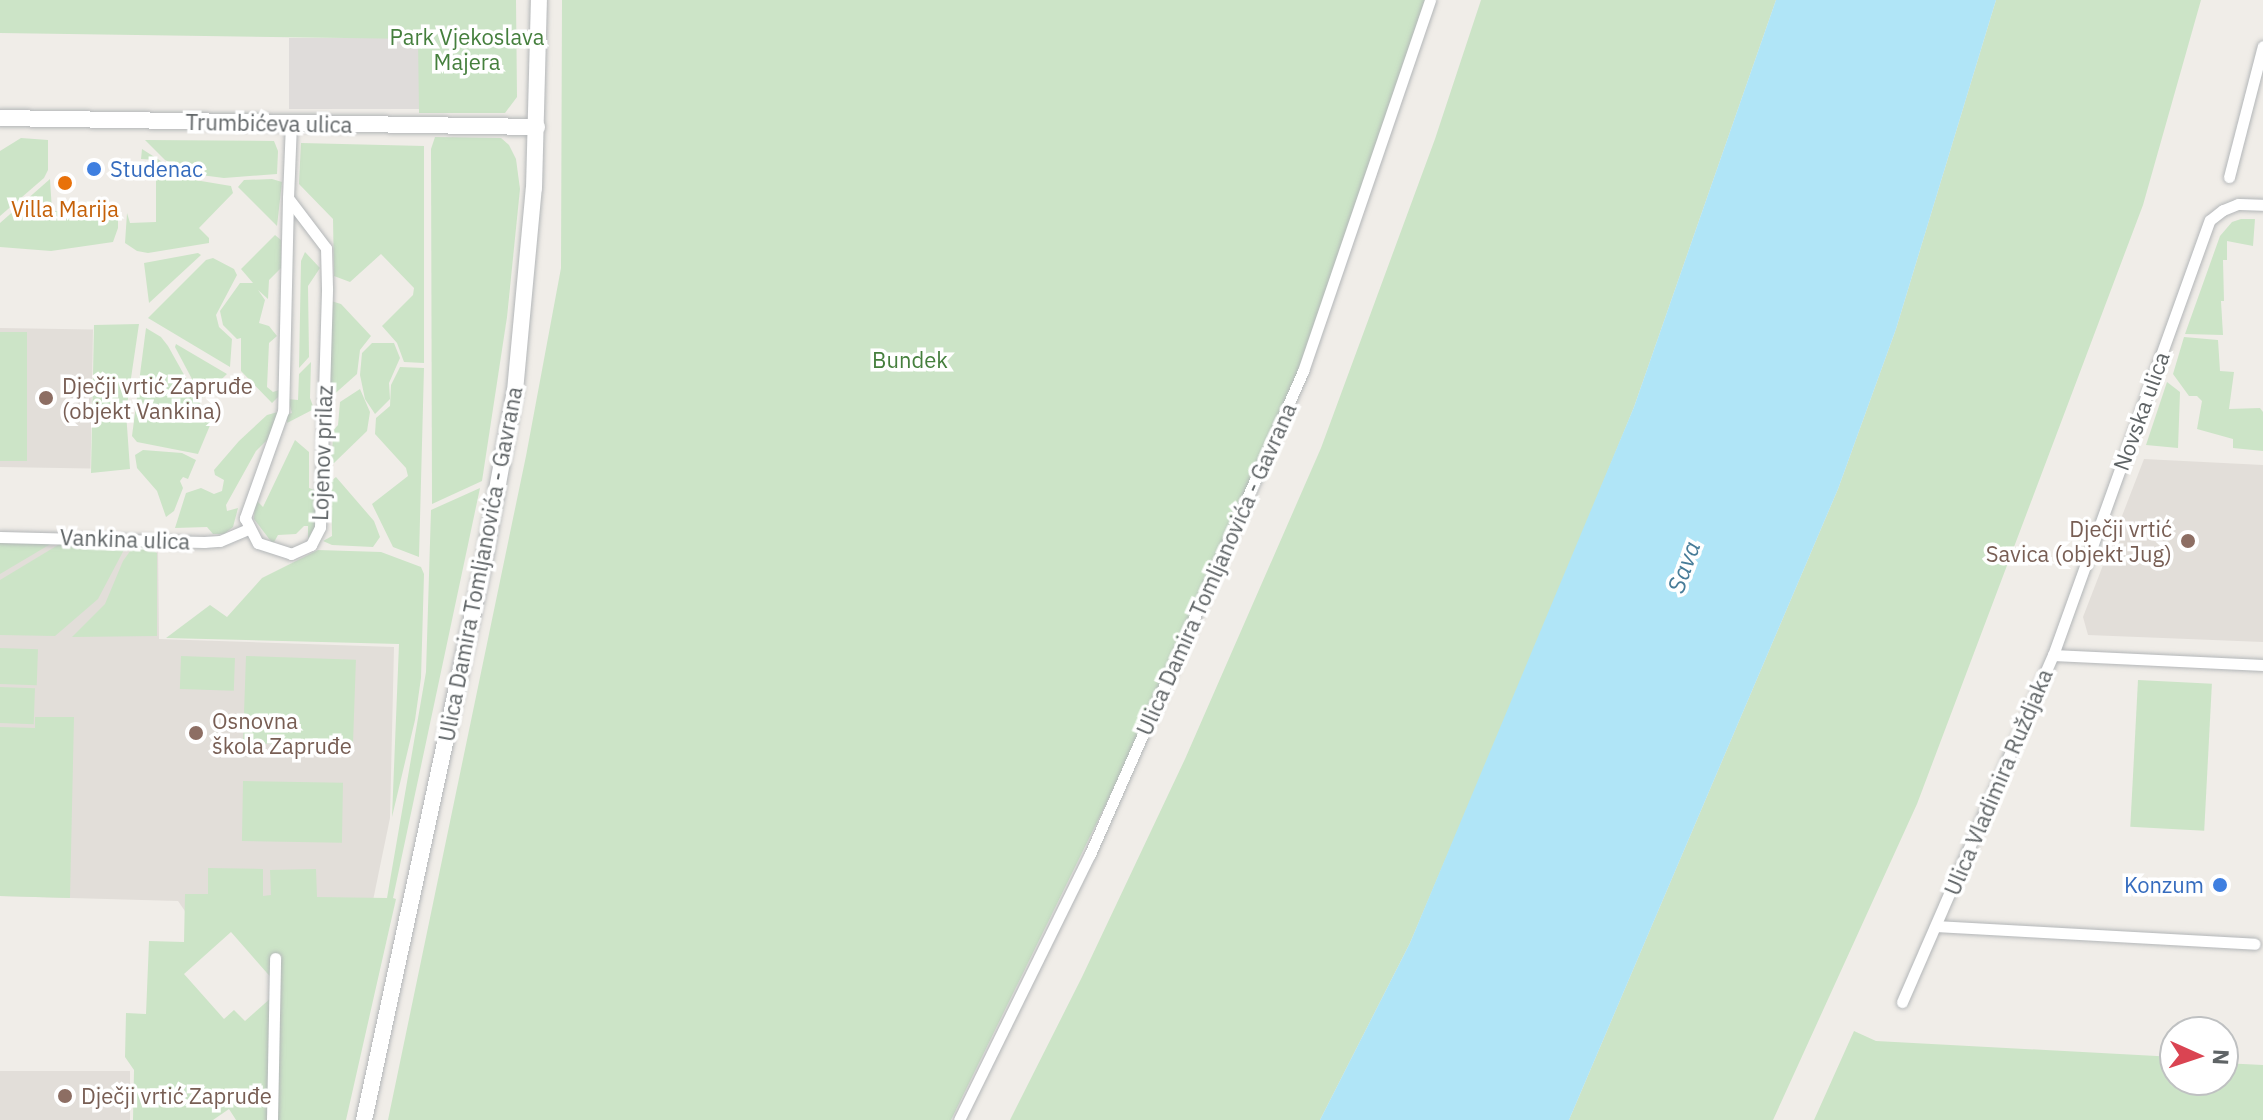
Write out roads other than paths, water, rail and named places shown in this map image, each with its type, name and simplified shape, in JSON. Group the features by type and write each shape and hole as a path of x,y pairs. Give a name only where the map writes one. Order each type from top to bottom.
{"street":[{"name":"Ulica Damira Tomljanovića - Gavrana","path":"364,1120 508,436 527,292 537,127 539,0"},
{"name":"Ulica Damira Tomljanovića - Gavrana","path":"959,1120 1090,854 1303,371 1430,0"},
{"path":"2229,177 2263,46"},
{"name":"Trumbićeva ulica","path":"0,118 537,127"},
{"name":"Lojenov prilaz","path":"288,198 326,248 320,527 311,545 291,554 267,548 248,529 246,508 283,411 288,198 291,123"},
{"name":"Novska ulica","path":"2053,655 2210,220 2238,204 2263,205"},
{"name":"Vankina ulica","path":"0,537 204,542 220,541 248,529"},
{"name":"Ulica Vladimira Ruždjaka","path":"1902,1002 2053,655 2263,665"},
{"name":"Ulica Vladimira Ruždjaka","path":"1936,926 2254,944"},
{"path":"272,1120 275,958"}],"water":[{"name":"Sava","path":"1776,0 1996,0 1896,329 1838,489 1569,1120 1320,1120 1410,943 1634,407"}],"place":[{"name":"Studenac","path":"94,169"},
{"name":"Villa Marija","path":"65,183"},
{"name":"Dječji vrtić Zapruđe (objekt Vankina)","path":"46,398"},
{"name":"Dječji vrtić Savica (objekt Jug)","path":"2188,541"},
{"name":"Osnovna škola Zapruđe","path":"196,733"},
{"name":"Konzum","path":"2220,885"},
{"name":"Dječji vrtić Zapruđe","path":"65,1096"}],"park label":[{"name":"Park Vjekoslava Majera","path":"467,48"},
{"name":"Bundek","path":"910,360"}]}
